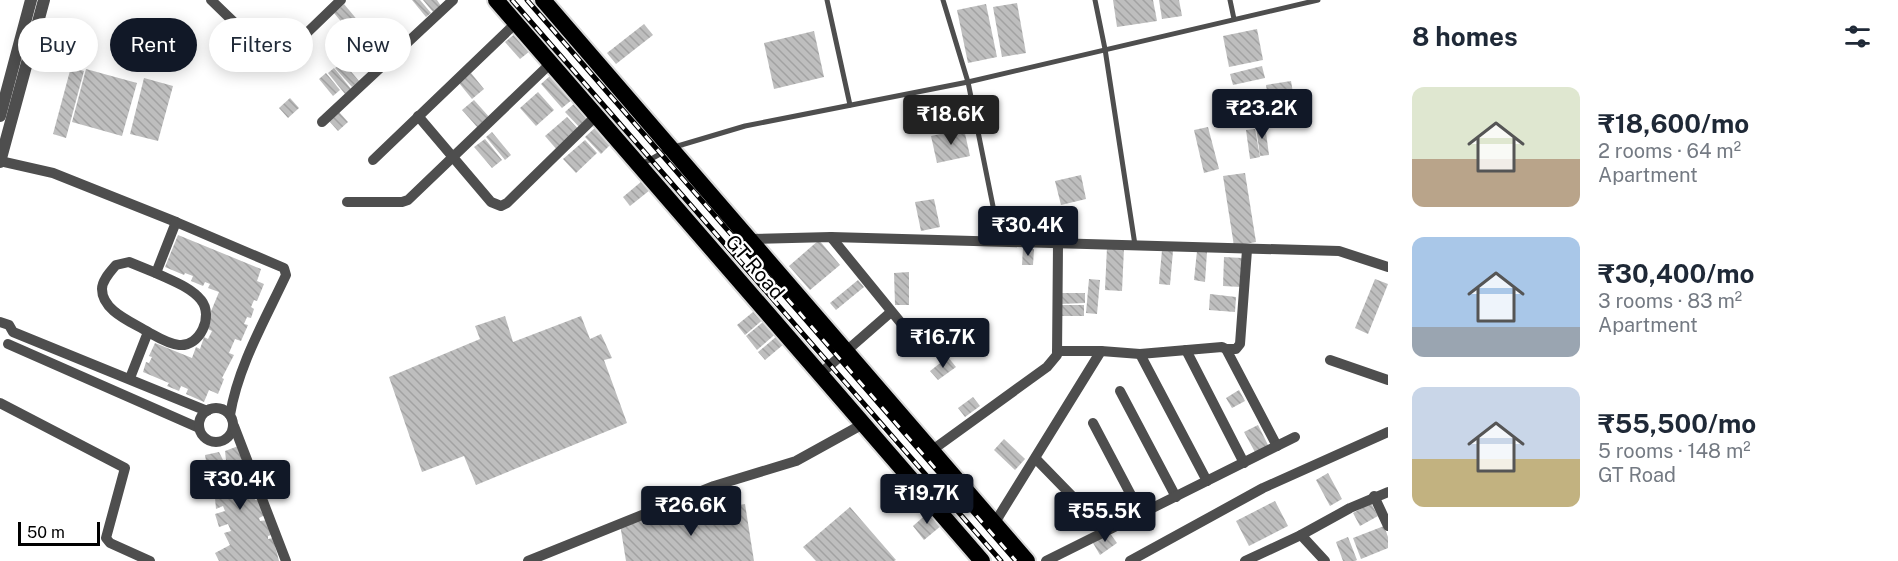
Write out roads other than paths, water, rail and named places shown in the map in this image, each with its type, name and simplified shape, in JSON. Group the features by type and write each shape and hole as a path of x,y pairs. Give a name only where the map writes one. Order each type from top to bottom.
{"highway":[{"name":"GT Road","path":"496,0 982,561"},
{"name":"GT Road","path":"543,0 1027,561"}],"street":[{"path":"211,0 273,60 278,60 341,0"},
{"path":"322,122 453,0"},
{"path":"0,116 37,3"},
{"path":"37,3 0,161 53,173 281,266 286,272 237,386 230,436 220,442 204,438 199,428 201,417 207,411"},
{"path":"373,160 516,23"},
{"path":"346,202 402,202 414,195 551,63"},
{"path":"418,116 491,202 501,206 507,203 597,115"},
{"path":"156,273 176,222"},
{"path":"831,237 910,334"},
{"path":"750,240 831,237 1339,251 1388,267"},
{"path":"931,451 1047,367 1057,355 1058,245"},
{"path":"1057,351 1140,354 1222,347 1236,349 1240,344 1247,249"},
{"path":"129,262 156,273 184,287 202,301 206,316 202,333 193,342 180,345 167,342 148,332 119,315 106,303 102,288 116,264 129,262"},
{"path":"820,374 891,312"},
{"path":"0,322 9,325 13,332 207,411 221,409 232,421 286,561"},
{"path":"13,332 4,345 199,428"},
{"path":"130,378 148,332"},
{"path":"1226,349 1277,446"},
{"path":"1186,350 1244,463"},
{"path":"994,524 1101,351"},
{"path":"1140,354 1207,481"},
{"path":"1330,360 1388,380"},
{"path":"1120,391 1176,496"},
{"path":"0,403 125,468 106,538 110,543 150,561"},
{"path":"1093,423 1141,514"},
{"path":"528,561 714,486 795,461 863,424"},
{"path":"1130,561 1263,488 1388,432"},
{"path":"1046,561 1295,437"},
{"path":"1036,459 1106,531"},
{"path":"1245,561 1301,535 1374,496 1388,492"},
{"path":"1374,496 1388,526"},
{"path":"1301,535 1325,561"}],"lane":[{"path":"827,0 850,105"},
{"path":"943,0 968,82 1000,241"},
{"path":"1095,0 1105,49 1135,246"},
{"path":"1230,0 1234,19"},
{"path":"640,165 671,148 746,126 968,82 1318,0"}],"railway":[{"path":"512,0 1001,561"},
{"path":"527,0 1016,561"}]}
